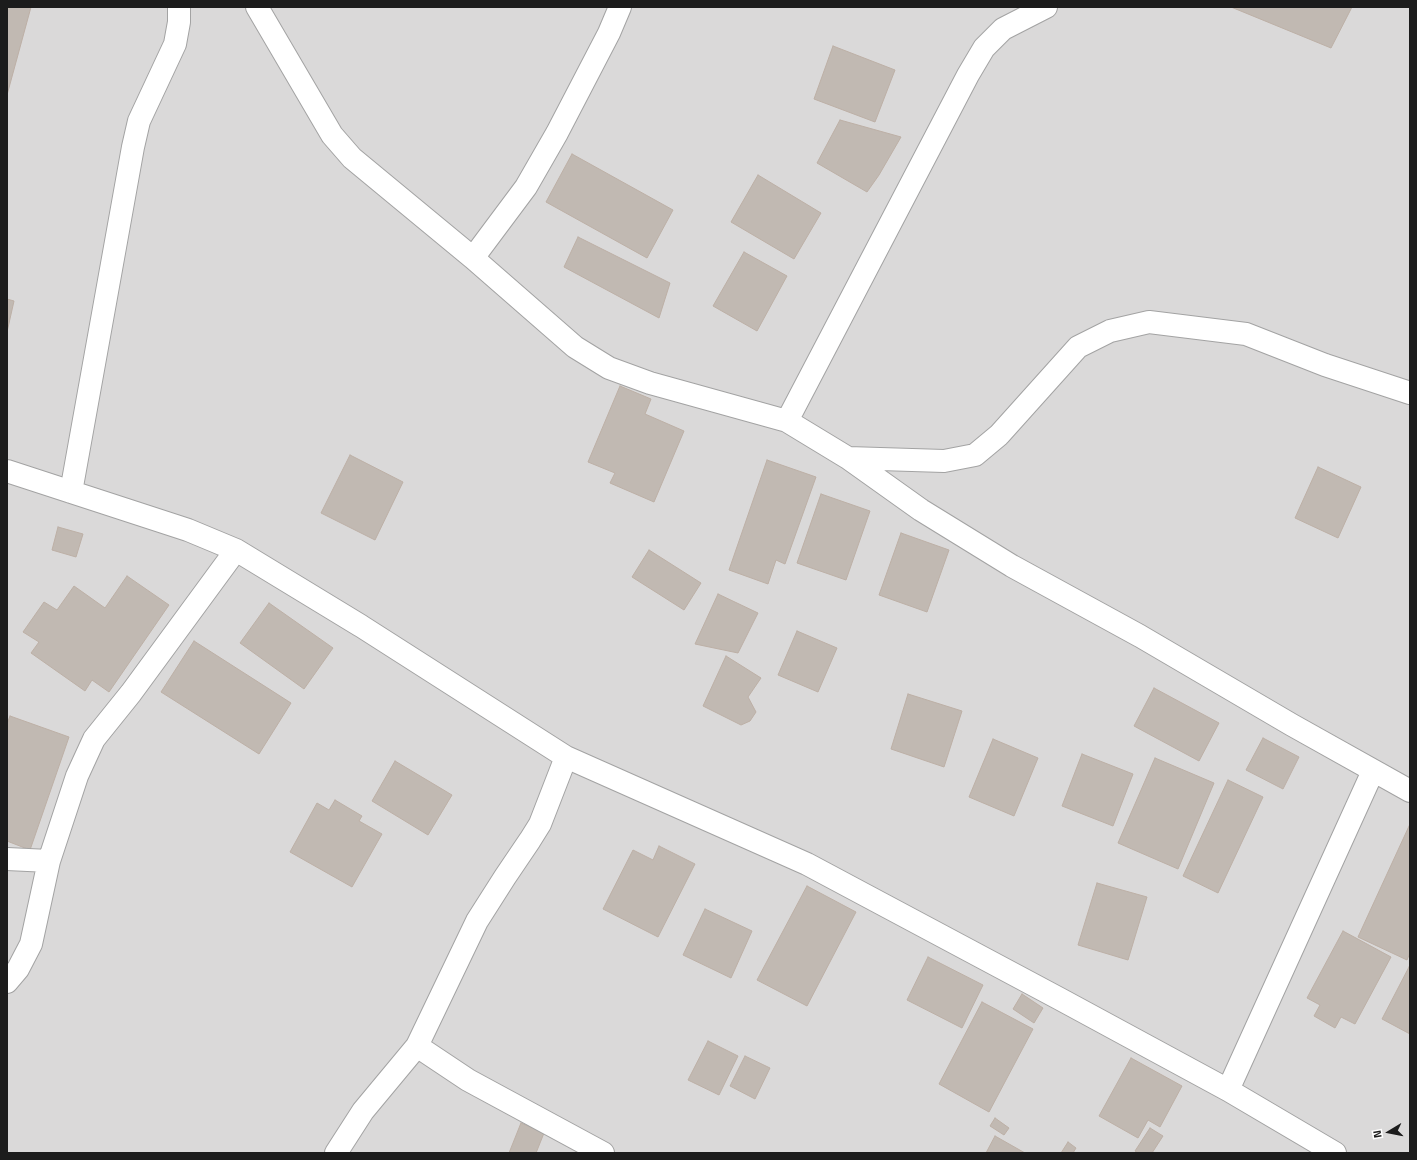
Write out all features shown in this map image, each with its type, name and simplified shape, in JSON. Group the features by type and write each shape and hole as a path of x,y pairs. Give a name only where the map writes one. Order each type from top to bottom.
{"street":[{"path":"71,492 133,147 140,121 175,44 179,22 179,7"},
{"path":"257,7 332,135 352,158 473,258 575,347 609,368 650,383 787,421 848,458 921,510 1012,566 1133,632 1410,791"},
{"path":"473,258 526,187 546,153 609,33 620,7"},
{"path":"787,421 968,75 984,48 1002,29 1046,7"},
{"path":"848,458 944,461 975,455 1000,435 1078,347 1110,331 1149,322 1246,334 1325,365 1410,393"},
{"path":"7,471 188,530 236,550 362,626 566,757 807,864 1228,1090 1335,1153"},
{"path":"7,982 18,969 31,944 49,861 76,776 94,739 131,693 236,550"},
{"path":"336,1153 363,1110 418,1046 477,921 540,824 566,757"},
{"path":"1228,1090 1373,771"},
{"path":"7,859 49,861"},
{"path":"418,1046 468,1080 603,1153"}],"shaded area":[{"path":"7,7 1410,7 1410,1153 7,1153"}],"building":[{"path":"7,7 31,7 7,95"},
{"path":"1231,7 1352,7 1331,48"},
{"path":"833,46 895,70 875,122 814,99"},
{"path":"840,120 901,137 879,175 867,192 817,163"},
{"path":"572,154 673,210 647,258 546,202"},
{"path":"758,175 821,213 794,259 731,222"},
{"path":"578,237 670,283 659,318 564,267"},
{"path":"744,252 787,276 757,331 713,306"},
{"path":"7,299 14,301 7,332"},
{"path":"620,386 651,399 645,414 684,431 654,502 610,483 615,473 588,462"},
{"path":"350,455 403,482 375,540 321,513"},
{"path":"767,460 816,477 785,564 776,560 768,584 729,570"},
{"path":"1318,467 1361,487 1338,538 1295,518"},
{"path":"821,494 870,511 846,580 797,563"},
{"path":"58,527 83,534 76,557 52,550"},
{"path":"901,533 949,550 927,612 879,595"},
{"path":"649,550 701,583 684,610 632,577"},
{"path":"127,576 169,605 109,692 92,680 85,691 31,653 39,642 23,632 44,602 57,610 74,586 105,608"},
{"path":"718,594 758,613 738,653 695,644"},
{"path":"269,603 333,648 304,689 240,643"},
{"path":"797,631 837,648 818,692 778,675"},
{"path":"194,641 291,703 259,754 161,692"},
{"path":"726,656 761,678 748,697 756,712 750,721 741,725 703,706"},
{"path":"1154,688 1219,723 1199,761 1134,726"},
{"path":"908,694 962,711 944,767 891,749"},
{"path":"10,716 69,737 30,850 7,841 7,724"},
{"path":"1263,738 1299,757 1283,789 1246,770"},
{"path":"993,739 1038,758 1014,816 969,797"},
{"path":"1082,754 1133,774 1113,826 1062,806"},
{"path":"1155,758 1214,783 1178,869 1118,843"},
{"path":"395,761 452,795 428,835 372,801"},
{"path":"1228,780 1263,797 1218,893 1183,876"},
{"path":"335,800 362,816 359,821 382,834 352,887 290,852 317,803 329,810"},
{"path":"1410,824 1410,953 1407,960 1358,937"},
{"path":"659,846 695,864 658,937 603,909 633,850 653,860"},
{"path":"1097,883 1147,897 1128,960 1078,945"},
{"path":"807,886 856,912 807,1006 757,980"},
{"path":"705,909 752,931 731,978 683,955"},
{"path":"1343,931 1391,957 1355,1024 1341,1017 1335,1028 1314,1016 1320,1005 1307,998"},
{"path":"928,957 983,985 962,1028 907,1000"},
{"path":"1409,967 1410,968 1410,1034 1382,1019"},
{"path":"1022,994 1043,1008 1034,1023 1013,1009"},
{"path":"982,1002 1033,1029 989,1112 939,1084"},
{"path":"708,1041 738,1056 719,1095 688,1080"},
{"path":"745,1056 770,1068 755,1099 730,1086"},
{"path":"1131,1058 1182,1086 1160,1127 1148,1120 1138,1138 1099,1116"},
{"path":"995,1118 1009,1128 1004,1135 990,1126"},
{"path":"521,1123 544,1133 536,1153 509,1153"},
{"path":"1150,1128 1163,1136 1152,1153 1138,1153 1135,1151"},
{"path":"995,1136 1025,1153 986,1153"},
{"path":"1068,1142 1076,1148 1073,1153 1061,1153"}]}
